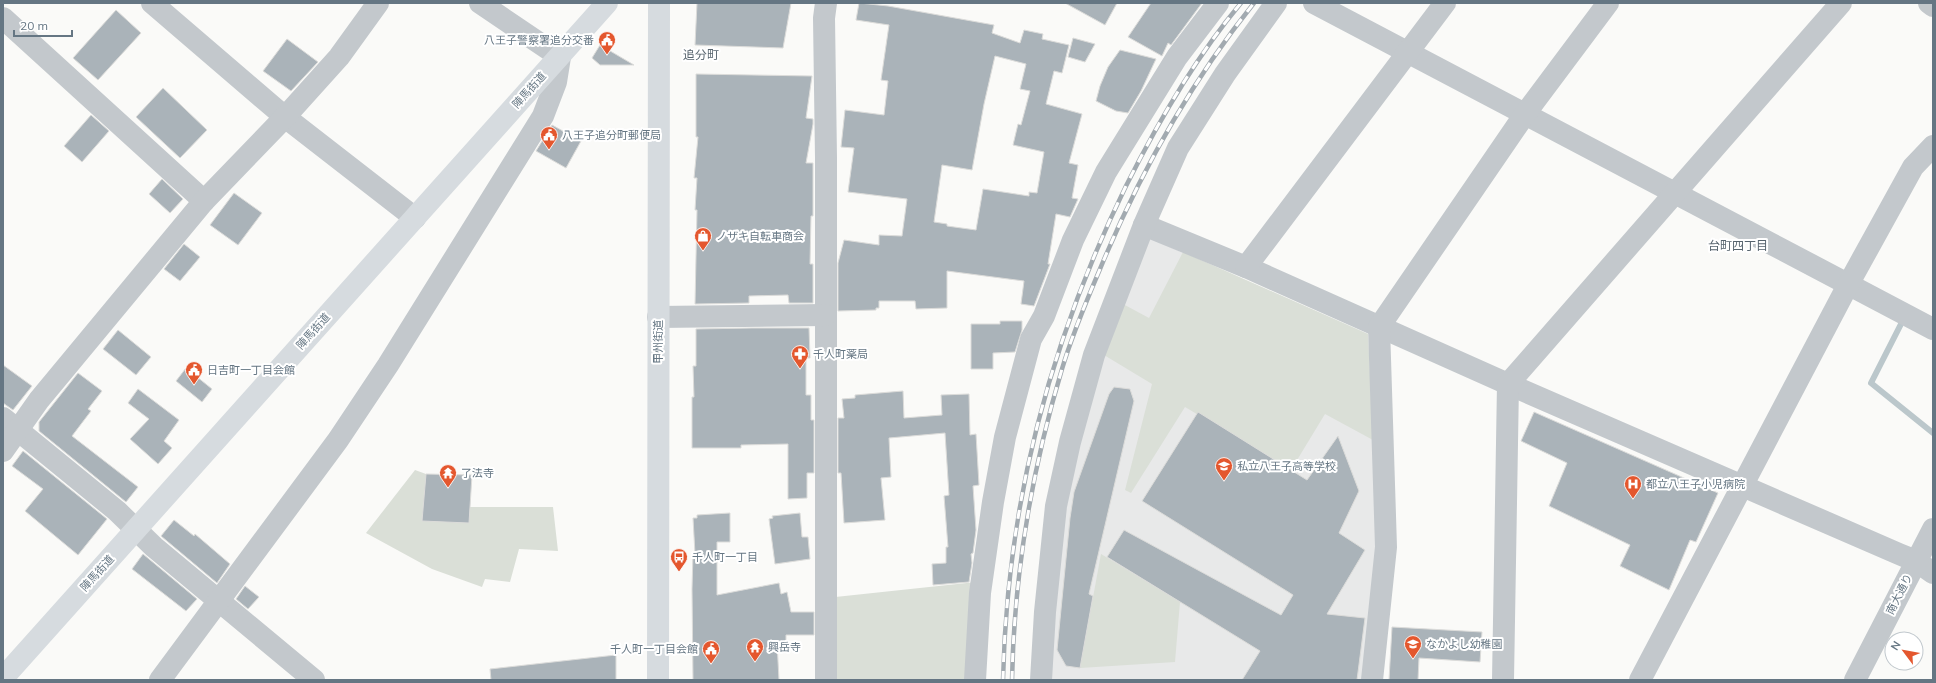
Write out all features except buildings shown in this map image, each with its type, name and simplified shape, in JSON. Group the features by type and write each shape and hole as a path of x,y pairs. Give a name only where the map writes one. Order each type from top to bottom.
{"main road":[{"name":"陣馬街道","path":"3,678 607,3"},
{"name":"甲州街道","path":"658,680 659,3"}],"street":[{"path":"152,3 285,117 415,218"},
{"path":"3,451 11,424 39,400 204,201 285,117 339,57 378,3"},
{"path":"160,680 338,440 388,365 543,116 556,82 560,57 480,3"},
{"path":"826,3 824,18 826,158 826,680"},
{"path":"975,680 980,593 993,502 1005,436 1031,339 1044,316 1073,240 1106,172 1178,57 1218,3"},
{"path":"1041,680 1045,612 1056,506 1070,442 1094,355 1144,225 1178,148 1225,74 1276,3"},
{"path":"1314,3 1849,283 1933,329"},
{"path":"1246,267 1445,3"},
{"path":"1372,680 1386,547 1379,327 1525,114 1608,3"},
{"path":"1503,680 1508,384 1674,192 1841,3"},
{"path":"1929,3 1933,6"},
{"path":"3,18 204,201"},
{"path":"1640,680 1741,485 1849,283 1913,167 1933,146"},
{"path":"1144,225 1246,267 1925,567"},
{"path":"658,317 825,315"},
{"path":"11,424 117,511 135,530 314,680"},
{"name":"南大通り","path":"1855,680 1925,567 1933,529"}],"shaded area":[{"name":"私立八王子高等学校","path":"1149,238 1368,334 1379,546 1362,680 1047,680 1065,514 1078,448 1108,341"},
{"path":"1183,252 1368,334 1373,440 1325,414 1291,470 1185,407 1131,493 1125,490 1152,384 1104,355 1123,304 1149,318"},
{"path":"415,470 426,474 423,521 469,522 470,507 553,507 558,551 519,549 510,582 485,579 482,587 432,569 366,533"},
{"path":"1101,554 1180,602 1175,662 1080,668"},
{"path":"976,582 968,680 826,680 826,598"}],"waterway":[{"path":"1901,324 1871,383 1933,433"}],"railway":[{"path":"1003,680 1006,615 1013,551 1023,488 1037,426 1054,365 1075,305 1099,245 1126,186 1164,114 1208,46 1241,3"},
{"path":"1012,680 1016,602 1026,523 1051,407 1070,344 1084,306 1115,234 1149,165 1187,98 1208,65 1254,3"}],"place":[{"name":"八王子警察署追分交番","path":"607,55"},
{"name":"八王子追分町郵便局","path":"549,150"},
{"name":"ノザキ自転車商会","path":"703,251"},
{"name":"千人町薬局","path":"800,369"},
{"name":"日吉町一丁目会館","path":"194,385"},
{"name":"私立八王子高等学校","path":"1224,481"},
{"name":"了法寺","path":"448,488"},
{"name":"都立八王子小児病院","path":"1633,499"},
{"name":"千人町一丁目","path":"679,572"},
{"name":"なかよし幼稚園","path":"1413,659"},
{"name":"興岳寺","path":"755,662"},
{"name":"千人町一丁目会館","path":"711,664"}],"district":[{"name":"追分町","path":"701,54"},
{"name":"台町四丁目","path":"1738,245"}]}
